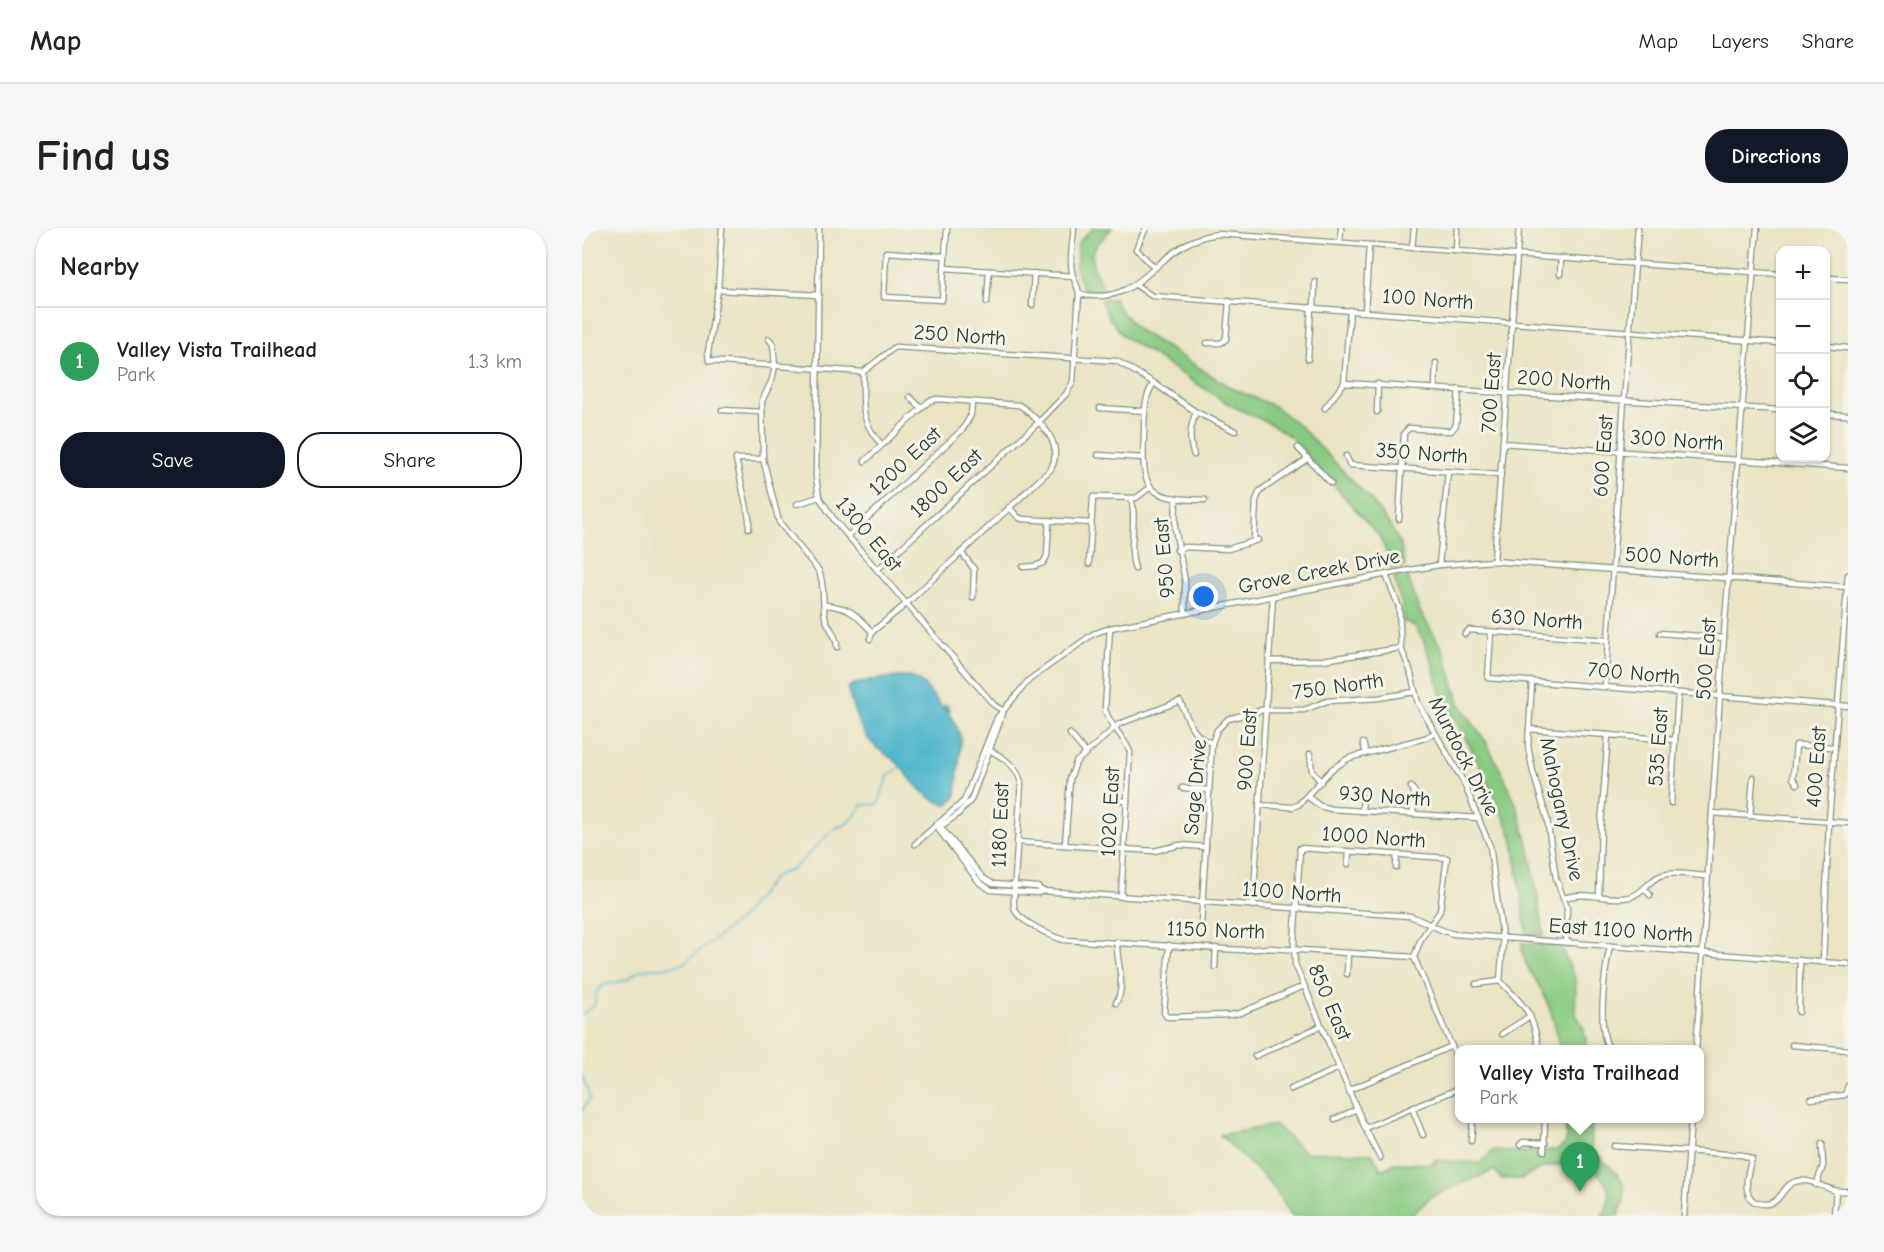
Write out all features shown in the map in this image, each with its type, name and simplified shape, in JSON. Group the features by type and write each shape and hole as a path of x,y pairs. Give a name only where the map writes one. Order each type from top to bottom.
{"street":[{"path":"722,228 718,290 708,352 709,362 863,372 864,417 869,431 882,445"},
{"name":"1300 East","path":"819,228 816,477 819,497 826,510 906,604 994,705 1003,711"},
{"path":"945,256 886,252 884,297 942,300 947,228"},
{"path":"1074,228 1071,263 1079,294 1101,296 1129,290 1183,244 1206,233 1776,274"},
{"path":"1146,228 1136,249 1155,268"},
{"path":"1340,242 1341,228"},
{"path":"1412,248 1414,228"},
{"name":"700 East","path":"1494,561 1519,228"},
{"name":"600 East","path":"1605,686 1620,452 1638,228"},
{"name":"500 East","path":"1696,1045 1724,638 1757,228"},
{"path":"1456,251 1457,229"},
{"path":"1365,311 1369,244"},
{"path":"1560,274 1561,258"},
{"path":"944,268 1073,276"},
{"path":"987,302 989,271"},
{"path":"1032,305 1034,273"},
{"path":"1830,278 1848,279"},
{"path":"1308,359 1315,282"},
{"name":"100 North","path":"1136,285 1152,296 1776,342"},
{"path":"718,290 819,295"},
{"name":"1800 East","path":"877,570 1039,422 1066,394 1073,382 1079,294"},
{"path":"1207,343 1221,343 1226,339 1229,302"},
{"path":"1325,408 1344,383 1350,310"},
{"path":"769,339 773,344 775,366 772,380 762,401 763,459 775,514 784,530 819,571 822,578 826,621 837,640 837,647"},
{"path":"1830,346 1848,348"},
{"name":"250 North","path":"863,372 895,347 1075,359"},
{"path":"1075,359 1117,361 1196,412 1235,431"},
{"path":"1435,387 1436,363"},
{"path":"1154,383 1146,397 1143,458 1146,481 1161,495 1176,500 1205,500"},
{"name":"200 North","path":"1344,383 1776,410"},
{"path":"1377,412 1378,384"},
{"path":"1399,519 1404,433 1409,428 1451,430 1456,425 1459,389"},
{"path":"910,397 921,408"},
{"path":"865,461 929,401 936,399 1018,405 1024,408 1051,435 1054,445 1051,470 906,604 872,632 870,639"},
{"name":"1200 East","path":"848,536 963,429 971,415 972,402"},
{"path":"1100,408 1145,411"},
{"path":"722,410 762,412"},
{"path":"1194,455 1189,436 1196,412"},
{"path":"1830,414 1848,416"},
{"name":"300 North","path":"1503,443 1848,468"},
{"path":"1298,448 1331,483"},
{"path":"1098,454 1143,458"},
{"name":"350 North","path":"1346,456 1350,465 1501,475"},
{"path":"749,528 749,518 736,459 763,459"},
{"path":"1178,550 1184,547 1235,548 1256,540 1256,500 1260,491 1307,459"},
{"path":"1439,565 1448,472"},
{"path":"1089,564 1093,497 1136,498 1151,487"},
{"path":"797,504 819,497"},
{"path":"1131,498 1134,512 1131,558 1135,569"},
{"name":"950 East","path":"1176,500 1175,528 1185,581 1185,614"},
{"path":"1009,507 1022,519 1091,523"},
{"path":"1023,567 1043,563 1047,556 1049,520"},
{"path":"961,552 974,569 973,597"},
{"name":"500 North","path":"1494,561 1847,587"},
{"name":"Grove Creek Drive","path":"915,844 964,801 987,749 997,718 1029,681 1093,634 1110,628 1439,565 1494,561"},
{"name":"400 East","path":"1823,962 1829,821 1848,574"},
{"name":"Murdock Drive","path":"1386,575 1398,607 1401,648 1410,670 1414,692 1421,711 1463,781 1490,846 1502,938 1500,981"},
{"name":"900 East","path":"1253,906 1273,596"},
{"path":"825,605 842,606 848,609 872,632"},
{"name":"1020 East","path":"1110,628 1105,709 1107,718 1124,738 1130,752 1121,897"},
{"name":"630 North","path":"1465,634 1468,630 1608,640"},
{"name":"700 North","path":"1491,632 1488,678 1848,706"},
{"path":"1660,633 1724,638"},
{"path":"1269,661 1323,660 1401,648"},
{"name":"Mahogany Drive","path":"1532,681 1528,746 1546,819 1556,878 1568,914 1567,943"},
{"name":"750 North","path":"1266,709 1304,710 1327,701 1378,698 1414,692"},
{"name":"535 East","path":"1671,803 1678,694"},
{"path":"1065,845 1071,772 1076,762 1125,720 1180,701 1194,733 1212,743"},
{"name":"Sage Drive","path":"1202,924 1212,743 1217,730 1228,719 1266,709"},
{"path":"1529,729 1675,740"},
{"path":"1308,797 1338,763 1366,753 1425,738 1434,733"},
{"path":"1070,734 1086,753"},
{"path":"1599,895 1601,825 1608,735"},
{"path":"1363,743 1366,753"},
{"path":"1797,784 1793,778 1796,745 1834,747"},
{"name":"1180 East","path":"987,749 1005,759 1019,775 1021,782 1014,905 1022,918"},
{"path":"1310,754 1312,771 1321,782"},
{"path":"1750,816 1753,777"},
{"path":"1411,787 1414,791 1413,814"},
{"path":"1182,789 1209,790"},
{"name":"930 North","path":"1259,805 1292,807 1308,797 1326,808 1479,818"},
{"path":"1362,811 1363,798"},
{"path":"1113,800 1127,801"},
{"path":"1712,813 1848,823"},
{"name":"1100 North","path":"938,824 983,878 993,884 1014,889 1038,887 1042,891 1410,916 1432,924 1444,932 1454,934 1536,941"},
{"path":"1017,842 1154,851 1180,845 1206,846"},
{"name":"1000 North","path":"1300,849 1447,858 1443,903 1432,924"},
{"name":"850 East","path":"1300,849 1295,964 1380,1158"},
{"path":"1348,864 1349,852"},
{"path":"1396,867 1397,855"},
{"path":"1564,898 1580,894 1629,897 1666,874 1707,876"},
{"path":"1647,875 1652,881"},
{"path":"1644,888 1650,895"},
{"name":"1150 North","path":"1022,918 1056,938 1414,957"},
{"path":"1432,924 1421,939 1414,957 1455,1054"},
{"name":"East 1100 North","path":"1536,941 1704,952"},
{"path":"1116,1003 1120,997 1121,970 1116,954 1117,942"},
{"path":"1168,945 1164,1013 1167,1017 1240,1013 1304,986"},
{"path":"1608,1045 1604,1035 1603,989 1610,946"},
{"path":"1215,967 1216,948"},
{"path":"1704,952 1848,964"},
{"path":"1347,974 1348,953"},
{"path":"1800,960 1800,1012"},
{"path":"1476,984 1500,981 1524,1005 1535,1029 1538,1045"},
{"path":"1502,1034 1530,1016"},
{"path":"1255,1056 1321,1026"},
{"path":"1349,1090 1452,1046"},
{"path":"1792,1046 1848,1050"},
{"path":"1291,1089 1339,1068"},
{"path":"1812,1099 1845,1095 1848,1086"},
{"path":"1365,1128 1455,1090"},
{"path":"1412,1108 1422,1135"},
{"path":"1335,1119 1357,1109"},
{"path":"1471,1141 1473,1123"},
{"path":"1545,1123 1545,1151"},
{"path":"1684,1216 1691,1123"},
{"path":"1520,1145 1523,1142 1545,1143"},
{"path":"1816,1185 1822,1167 1822,1144"},
{"path":"1614,1146 1742,1155 1752,1160 1745,1183 1748,1194 1756,1202 1768,1204 1774,1202 1779,1199 1788,1185 1797,1180 1836,1191 1848,1191"},
{"path":"1834,1216 1836,1191"}],"green space":[{"path":"1093,228 1112,228 1096,246 1092,257 1094,269 1105,291 1083,289 1076,270 1078,243"},
{"path":"1115,298 1116,305 1137,329 1231,388 1274,406 1300,426 1370,499 1389,524 1401,546 1405,567 1392,569 1379,536 1292,438 1273,425 1230,405 1123,336 1110,319 1100,300"},
{"path":"1407,574 1419,610 1444,651 1459,703 1486,742 1518,810 1530,851 1544,936 1527,935 1513,841 1507,824 1471,748 1441,697 1432,662 1423,640 1415,626 1403,621 1402,605 1394,579 1395,576"},
{"path":"1522,943 1561,947 1576,981 1575,1013 1583,1026 1587,1045 1559,1045 1549,1008 1527,965"},
{"path":"1566,1123 1592,1123 1592,1150 1615,1172 1624,1186 1623,1204 1618,1216 1602,1216 1609,1196 1608,1188 1598,1173 1575,1152 1561,1164 1539,1169 1522,1179 1501,1179 1495,1170 1432,1196 1411,1216 1292,1216 1272,1185 1220,1135 1275,1125 1305,1152 1371,1153 1382,1170 1395,1163 1434,1164 1434,1160 1480,1163 1494,1150 1516,1152 1557,1150 1566,1143"}],"water":[{"path":"908,676 923,684 942,707 946,705 945,709 948,707 946,711 950,710 948,713 961,738 956,797 946,805 925,794 898,764 871,742 852,704 848,689 851,685"}],"waterway":[{"path":"582,1014 595,1005 596,992 603,985 626,980 639,971 650,968 684,963 740,919 775,876 793,869 835,828 851,820 862,805 878,804 889,775 901,767"},
{"path":"582,1076 590,1098 582,1111"}],"place":[{"name":"Valley Vista Trailhead","path":"1580,1192"}]}
